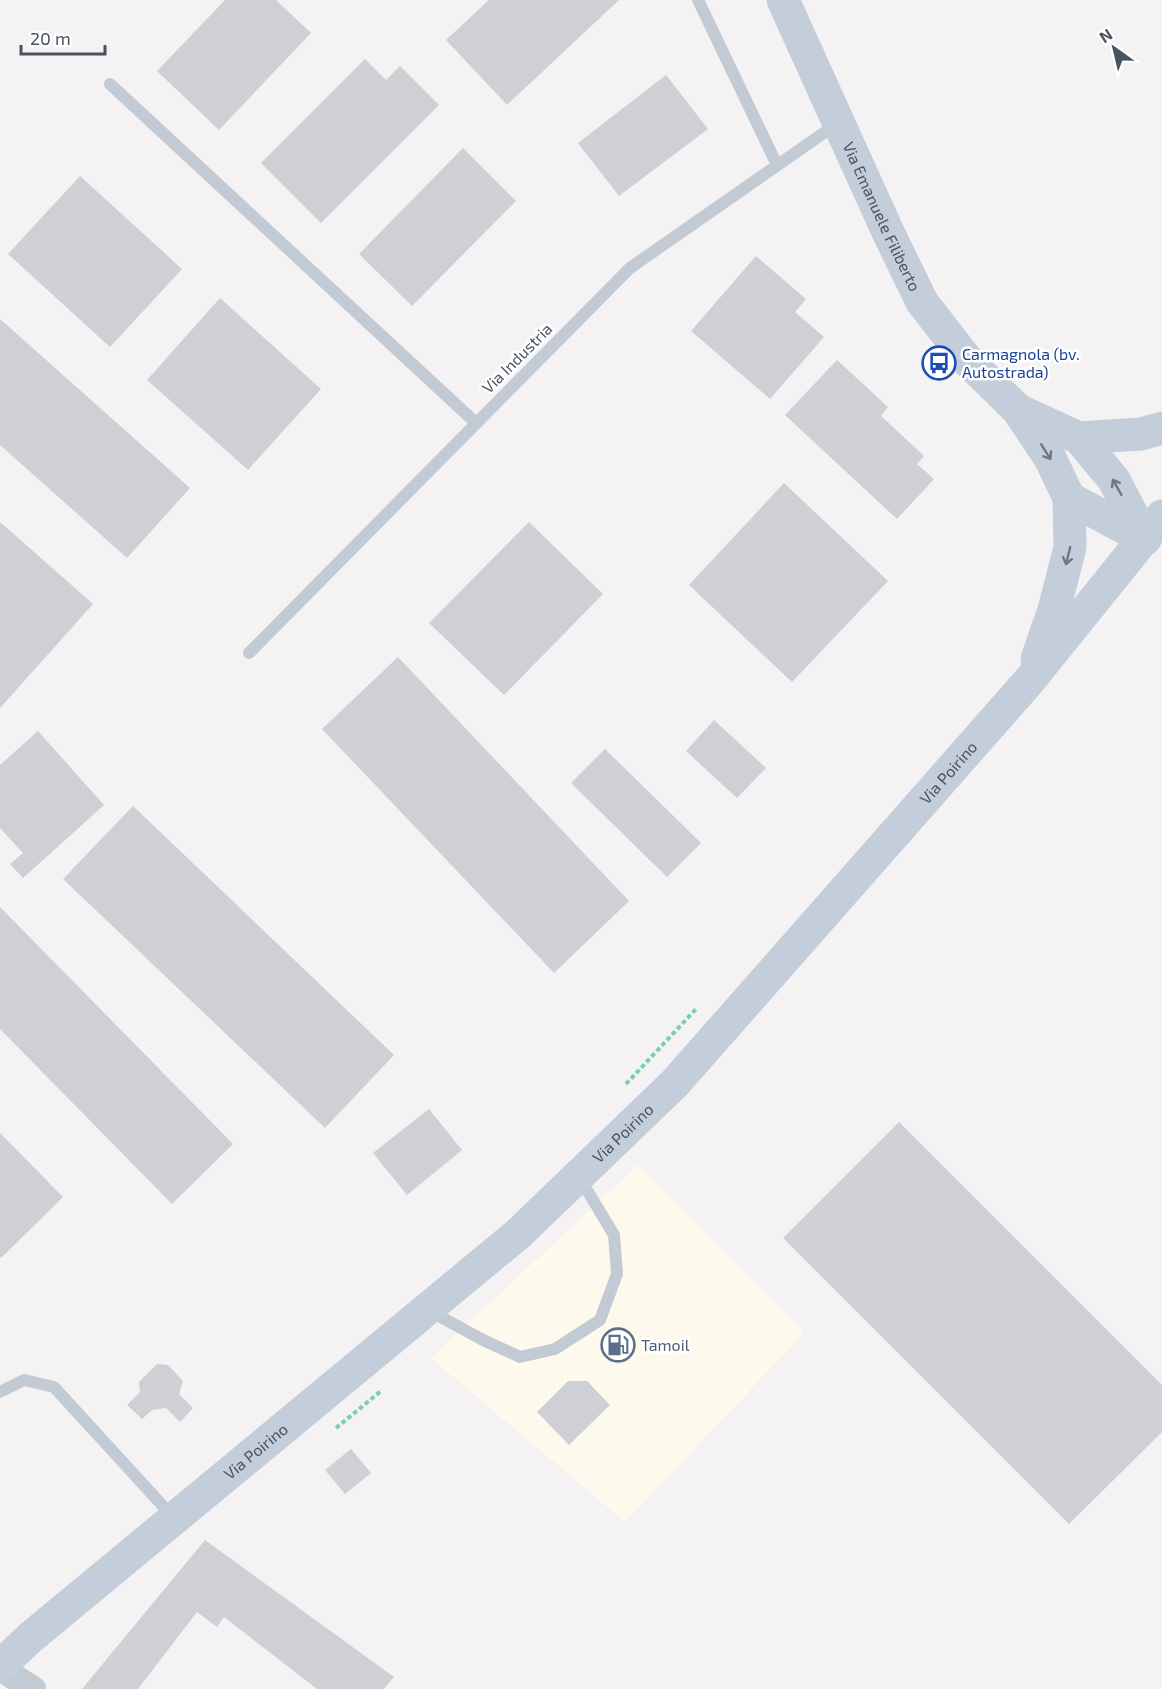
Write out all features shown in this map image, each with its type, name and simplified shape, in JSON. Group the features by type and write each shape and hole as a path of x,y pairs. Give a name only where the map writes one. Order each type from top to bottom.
{"main road":[{"name":"Via Emanuele Filiberto","path":"783,0 922,302 967,360 1018,410"},
{"path":"1018,410 1079,438 1154,527"},
{"path":"1018,410 1050,458 1069,498 1070,547 1054,610 1029,681"},
{"path":"1079,438 1141,434 1162,428"},
{"path":"1069,498 1154,527"},
{"name":"Via Poirino","path":"0,1667 31,1637 518,1234 675,1083 1029,681 1154,527"}],"street":[{"path":"0,1667 33,1689"}],"lane":[{"path":"698,0 777,165"},
{"path":"110,84 476,423"},
{"name":"Via Industria","path":"249,653 630,268 838,122"},
{"path":"427,1309 483,1340 520,1357 555,1348 600,1320 616,1274 614,1235 579,1175"},
{"path":"0,1392 24,1380 54,1387 174,1518"}],"path":[{"path":"623,1088 702,1002"}],"shaded area":[{"name":"Tamoil","path":"638,1165 804,1333 625,1522 431,1358"}],"building":[{"path":"225,0 276,0 311,33 219,130 157,71"},
{"path":"489,0 619,0 507,105 446,40"},
{"path":"365,59 386,80 400,66 439,105 321,223 261,163"},
{"path":"666,75 708,129 619,196 578,143"},
{"path":"463,148 516,201 412,306 359,254"},
{"path":"80,176 182,269 110,347 8,254"},
{"path":"756,256 806,299 795,312 824,337 770,399 691,331"},
{"path":"220,298 321,389 248,470 147,380"},
{"path":"0,319 190,488 127,558 0,445"},
{"path":"837,360 888,407 881,416 924,456 917,464 934,479 897,519 785,415"},
{"path":"784,483 888,581 792,682 689,585"},
{"path":"0,522 93,604 0,708"},
{"path":"529,522 603,594 504,695 429,623"},
{"path":"398,657 629,901 554,973 322,729"},
{"path":"714,720 766,768 737,798 686,751"},
{"path":"38,731 104,805 23,878 10,864 23,853 0,828 0,765"},
{"path":"605,749 701,843 667,877 571,783"},
{"path":"133,806 394,1055 325,1128 63,879"},
{"path":"0,907 233,1144 172,1204 0,1029"},
{"path":"429,1109 462,1150 407,1195 373,1153"},
{"path":"899,1122 1162,1385 1162,1432 1069,1524 783,1238"},
{"path":"0,1133 63,1197 1,1258 0,1256"},
{"path":"157,1364 168,1365 183,1381 179,1394 193,1408 180,1422 166,1408 152,1410 142,1419 127,1405 140,1392 139,1382"},
{"path":"568,1381 587,1381 610,1405 569,1445 537,1412"},
{"path":"351,1449 371,1473 345,1494 325,1470"},
{"path":"205,1540 394,1677 384,1689 317,1689 224,1617 217,1627 197,1612 138,1689 82,1689"}],"place":[{"name":"Carmagnola (bv. Autostrada)","path":"939,363"},
{"name":"Tamoil","path":"618,1345"}]}
